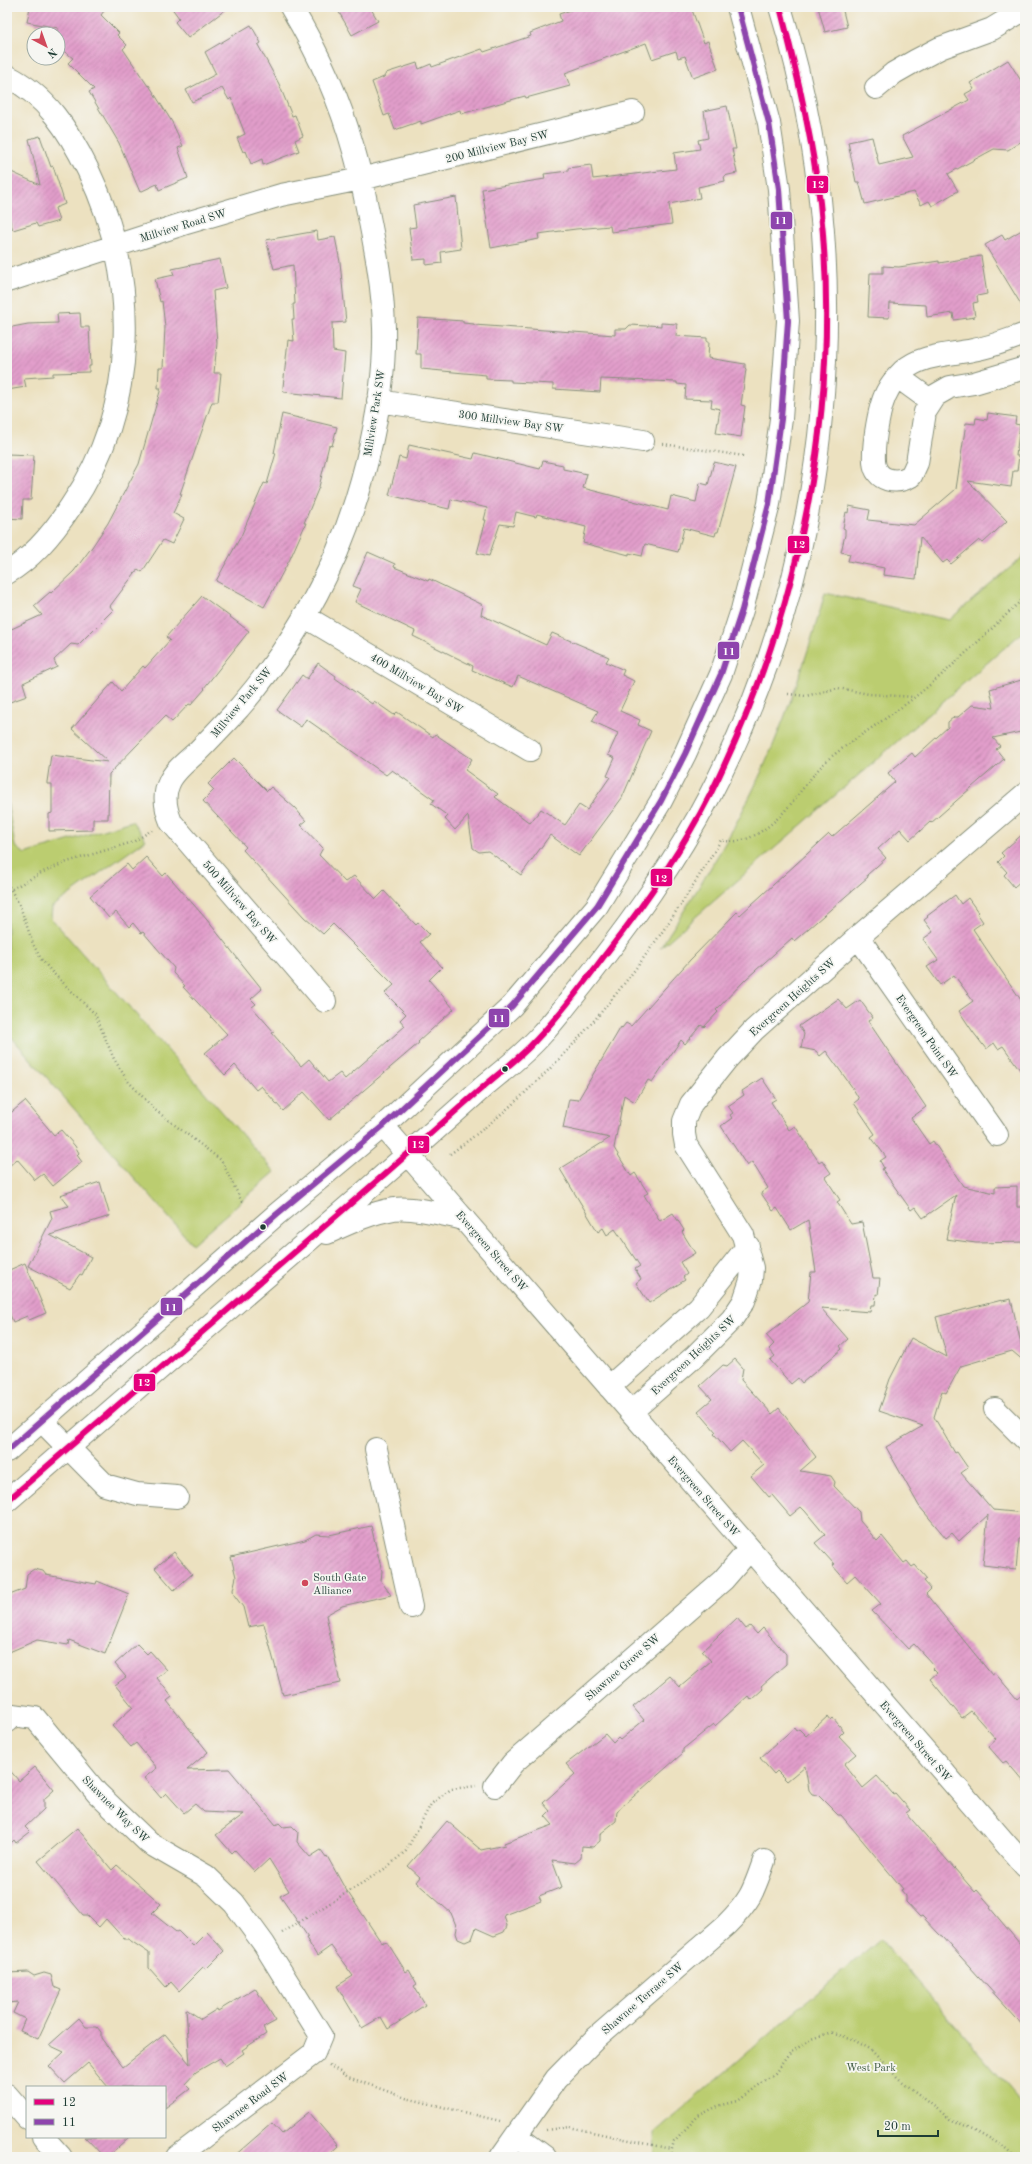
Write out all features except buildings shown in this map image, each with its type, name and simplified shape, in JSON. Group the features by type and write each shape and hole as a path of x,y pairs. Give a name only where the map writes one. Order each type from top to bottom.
{"street":[{"name":"Millview Park SW","path":"166,797 169,782 175,773 242,705 268,672 304,616 337,552 351,514 372,438 378,401 384,330 382,293 378,258 361,179 354,151 330,81 306,32 291,7"},
{"path":"7,1451 277,1214 383,1126 512,1006 597,906 661,801 685,754 721,674 742,610 769,504 781,419 788,321 783,237 769,123 738,7"},
{"path":"7,1500 408,1154 541,1036 627,928 656,886 710,795 757,690 782,616 800,549 813,482 825,376 826,310 822,208 812,138 798,73 780,7"},
{"path":"876,88 894,73 915,61 940,48 992,29 1025,10"},
{"path":"7,76 29,88 47,104 63,125 79,152 94,183 107,217 114,247 126,324 124,366 118,400 113,422 101,452 82,490 64,518 46,541 7,573"},
{"name":"200 Millview Bay SW","path":"361,179 633,112"},
{"name":"Millview Road SW","path":"7,281 281,195 361,179"},
{"path":"1025,334 994,346 929,358 913,364 898,377 887,390 880,409 874,462 879,474 884,478 897,482 904,480 915,470 923,419 931,401 950,387 989,379 1025,368"},
{"path":"898,377 931,401"},
{"name":"300 Millview Bay SW","path":"378,401 643,441"},
{"name":"400 Millview Bay SW","path":"304,616 530,750"},
{"name":"Evergreen Heights SW","path":"631,1412 695,1356 739,1311 751,1280 752,1268 748,1246 686,1145 684,1121 691,1104 727,1059 749,1036 858,937 1025,794"},
{"name":"500 Millview Bay SW","path":"166,797 166,808 171,822 325,1001"},
{"name":"Evergreen Point SW","path":"858,937 997,1135"},
{"name":"Evergreen Street SW","path":"383,1126 1025,1866"},
{"path":"306,1242 363,1217 396,1209 438,1212 464,1219"},
{"path":"609,1387 699,1307 748,1246"},
{"path":"995,1409 1025,1439"},
{"path":"42,1421 67,1448 105,1484 137,1494 177,1497"},
{"path":"376,1449 411,1607"},
{"name":"Shawnee Grove SW","path":"495,1786 513,1763 722,1580 750,1549"},
{"name":"Shawnee Way SW","path":"7,1721 13,1715 35,1718 97,1793 149,1843 206,1876 234,1903 264,1944 321,2036 316,2049"},
{"name":"Shawnee Terrace SW","path":"501,2157 556,2079 597,2037 726,1925 745,1905 752,1896 764,1861"},
{"name":"Shawnee Road SW","path":"177,2157 316,2049"},
{"path":"7,2095 26,2117"},
{"path":"520,2132 545,2157"},
{"path":"44,2138 61,2157"}],"path":[{"path":"643,441 744,456"},
{"path":"450,1154 485,1129 556,1064 603,1010 651,950 686,898 721,840 737,842 766,828 783,814 816,771 831,757 915,697 977,645 1025,597"},
{"path":"788,694 806,696 838,688 868,694 915,697"},
{"path":"12,889 43,872 67,862 108,851 133,842 147,832 171,822"},
{"path":"7,883 12,889 33,944 41,959 52,972 95,1014 114,1059 127,1080 155,1110 221,1160 243,1204"},
{"path":"264,1944 386,1868 406,1851 431,1804 450,1789 495,1786"},
{"path":"670,2157 671,2149 681,2132 698,2116 718,2106 738,2101 775,2073 790,2053 811,2039 829,2033 850,2038 870,2049 898,2078 950,2119 977,2131 1001,2145 1014,2157"},
{"path":"316,2049 333,2069 348,2077 406,2098 520,2132 539,2132 570,2127 671,2149"}],"green space":[{"path":"1025,555 1025,630 660,948 720,852 752,792 784,719 810,644 825,593 949,620"},
{"path":"7,801 15,846 25,854 132,821 146,840 52,907 51,918 275,1172 192,1244 7,1032"},
{"name":"West Park","path":"880,1939 1025,2106 1025,2157 655,2157 654,2133"}],"transit line":[{"name":"11","path":"7,1451 277,1214 383,1126 512,1006 597,906 661,801 685,754 721,674 742,610 769,504 781,419 788,321 779,189 769,123 738,7"},
{"name":"12","path":"7,1501 530,1047 572,999 634,917 687,837 710,795 742,726 768,655 790,582 807,507 819,432 825,356 826,279 820,203 813,153 780,7"}],"place":[{"name":"South Gate Alliance","path":"305,1583"}]}
